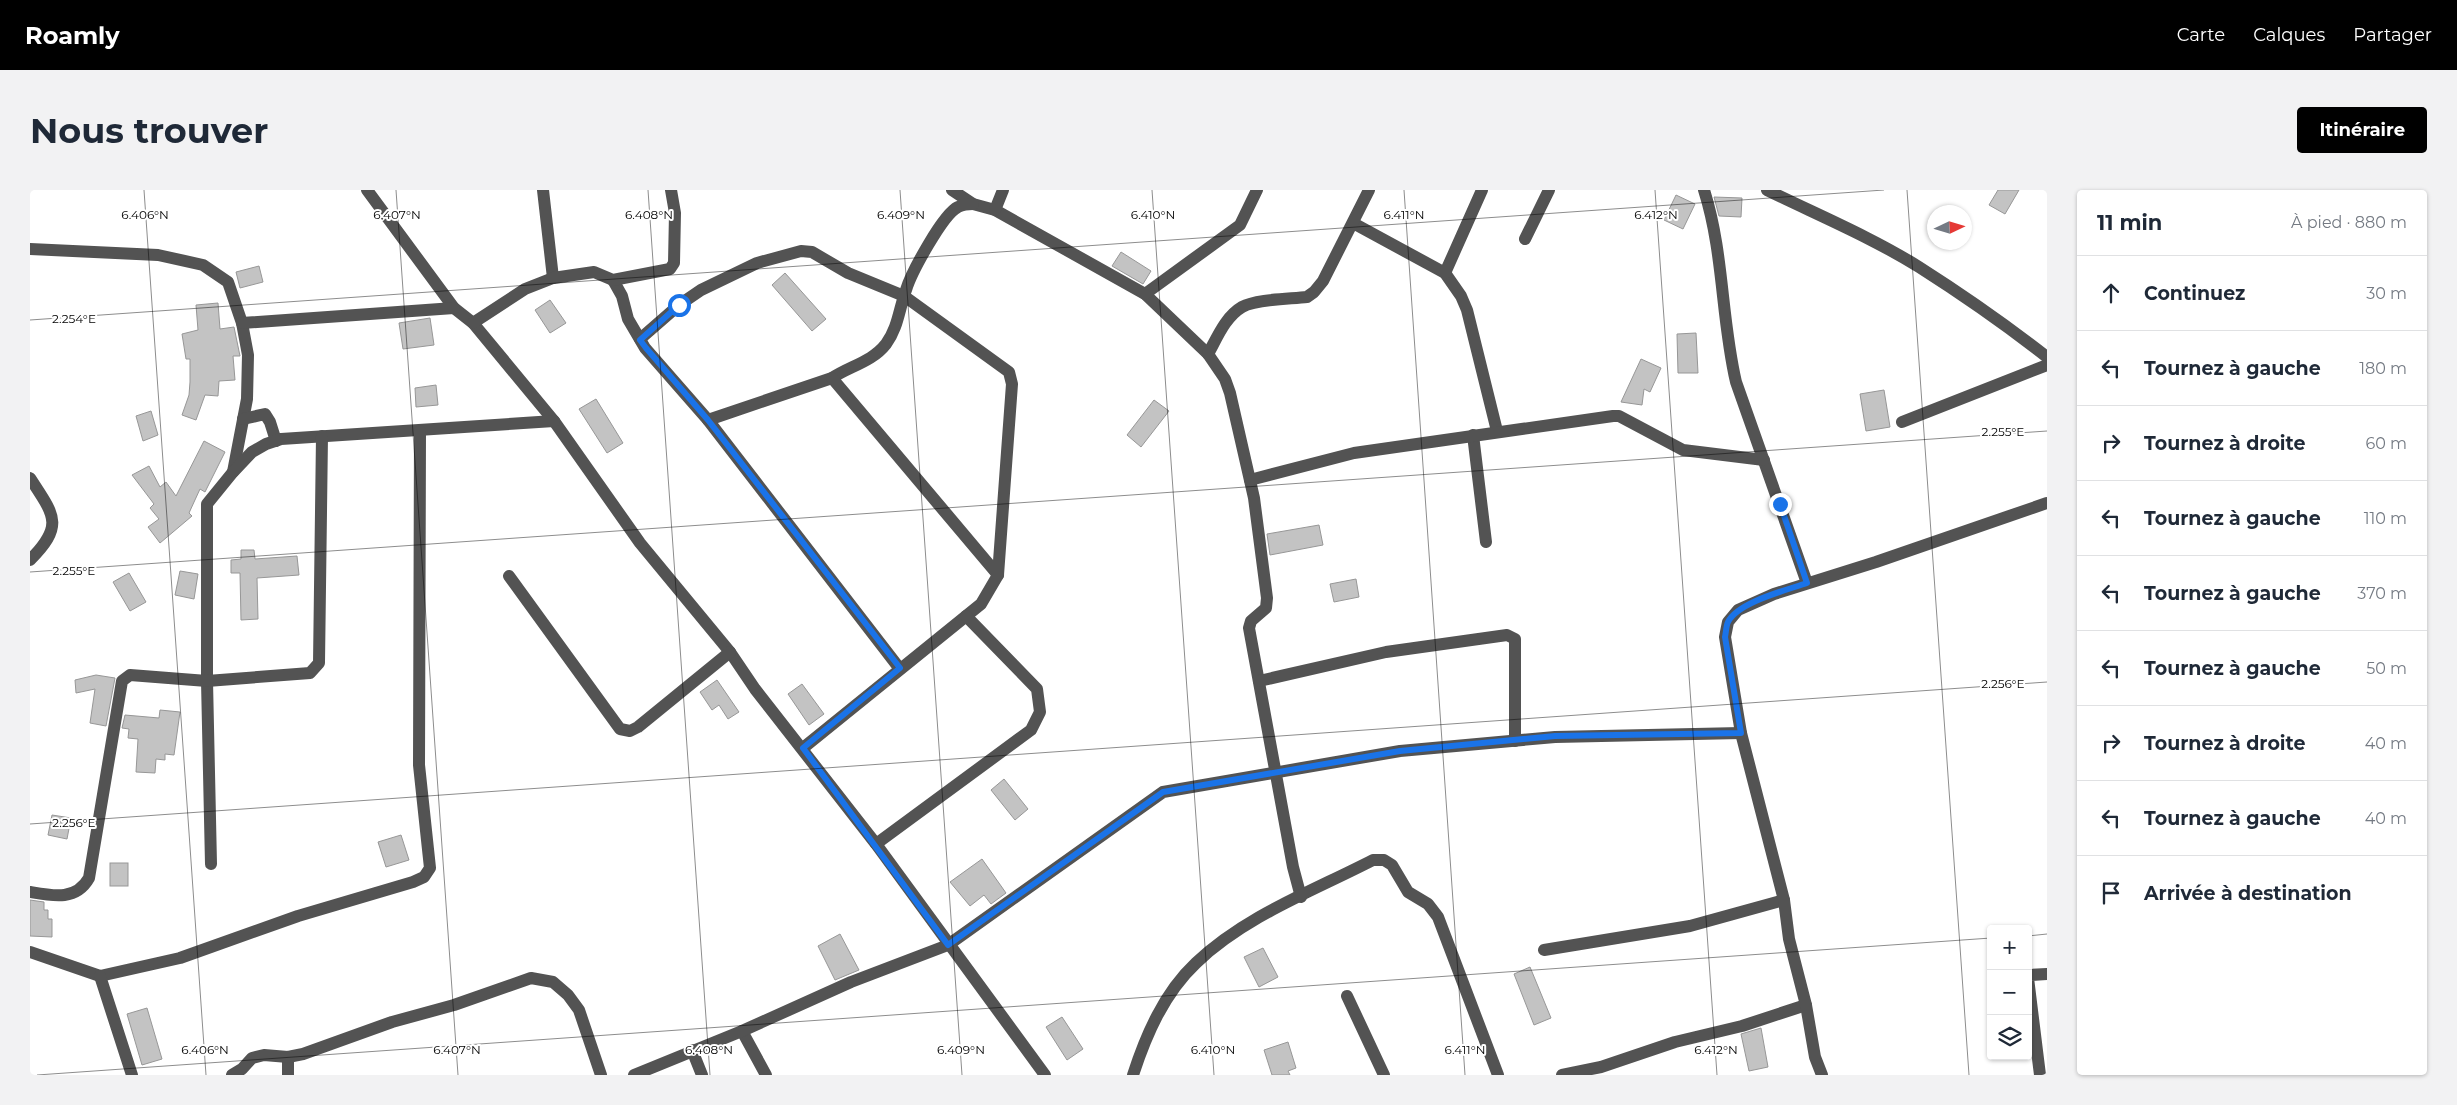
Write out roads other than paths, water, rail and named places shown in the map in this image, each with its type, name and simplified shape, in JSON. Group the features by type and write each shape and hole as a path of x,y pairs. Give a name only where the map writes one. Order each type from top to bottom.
{"street":[{"path":"367,190 454,308 473,323 554,421 640,543 730,652 755,689 803,748 876,844 948,945 1045,1075"},
{"path":"543,190 553,278"},
{"path":"473,323 525,289 553,278 594,272 613,280 670,269 674,263 675,213 671,190"},
{"path":"952,190 973,204 996,210 1145,294 1208,354 1225,379 1250,480 1267,598 1266,608 1251,621 1249,628 1293,867 1301,897"},
{"path":"996,210 1003,190"},
{"path":"1145,294 1240,225 1257,190"},
{"path":"1208,354 1224,325 1242,307 1254,303 1306,297 1314,292 1323,281 1369,190"},
{"path":"1445,273 1482,190"},
{"path":"1525,239 1549,190"},
{"path":"1704,190 1712,216 1719,254 1732,366 1807,583"},
{"path":"1767,190 1919,267 2011,329 2047,357"},
{"path":"708,420 832,378 871,359 886,344 895,327 904,296 934,236 948,216 958,207 973,204"},
{"path":"1353,223 1445,273 1461,296 1467,310 1497,431"},
{"path":"30,248 158,255 203,265 228,282 242,323 248,355 247,399 232,472"},
{"path":"640,340 679,305 701,290 757,264 801,251 812,252 848,273 904,296 1009,372 1012,384 998,575 981,604 803,748"},
{"path":"613,280 622,296 628,319 640,340 708,420 900,668"},
{"path":"242,323 454,308"},
{"path":"1902,422 2047,365"},
{"path":"832,378 998,575"},
{"path":"243,419 265,414 270,422 276,441"},
{"path":"1250,480 1354,453 1497,431 1619,416 1683,450 1764,460"},
{"path":"211,864 207,681 207,504 232,472 252,452 276,441 322,436 554,421"},
{"path":"30,952 100,976 180,958 298,916 413,882 428,873 430,868 429,847 419,765 420,431"},
{"path":"1473,435 1486,542"},
{"path":"30,892 60,897 83,888 89,878 122,680 130,675 207,681 310,673 319,663 322,436"},
{"path":"30,478 51,511 53,528 46,544 30,560"},
{"path":"1822,1075 1814,1057 1806,1005 1789,939 1784,900 1741,733 1725,637 1728,622 1738,610 1774,594 1876,562 2047,503"},
{"path":"509,576 620,729 630,731 638,727 730,652"},
{"path":"876,844 1031,730 1040,712 1037,689 966,616"},
{"path":"1259,681 1386,652 1495,635 1508,635 1515,639 1515,741"},
{"path":"634,1075 742,1031 851,982 948,945 1163,792 1276,774 1400,751 1555,736 1741,733"},
{"path":"1133,1075 1144,1040 1157,1016 1166,1000 1195,964 1242,926 1373,860 1384,860 1392,865 1408,892 1428,904 1438,917 1498,1075"},
{"path":"1544,950 1690,926 1784,900"},
{"path":"2040,1075 2028,978 2035,973 2047,974"},
{"path":"100,976 132,1075"},
{"path":"232,1075 252,1058 264,1055 288,1058 303,1054 392,1022 454,1005 531,978 553,982 568,994 579,1010 601,1075"},
{"path":"1347,996 1384,1075"},
{"path":"1562,1075 1601,1067 1675,1042 1742,1026 1806,1005"},
{"path":"742,1031 766,1075"},
{"path":"692,1050 702,1075"},
{"path":"288,1058 288,1075"}]}
